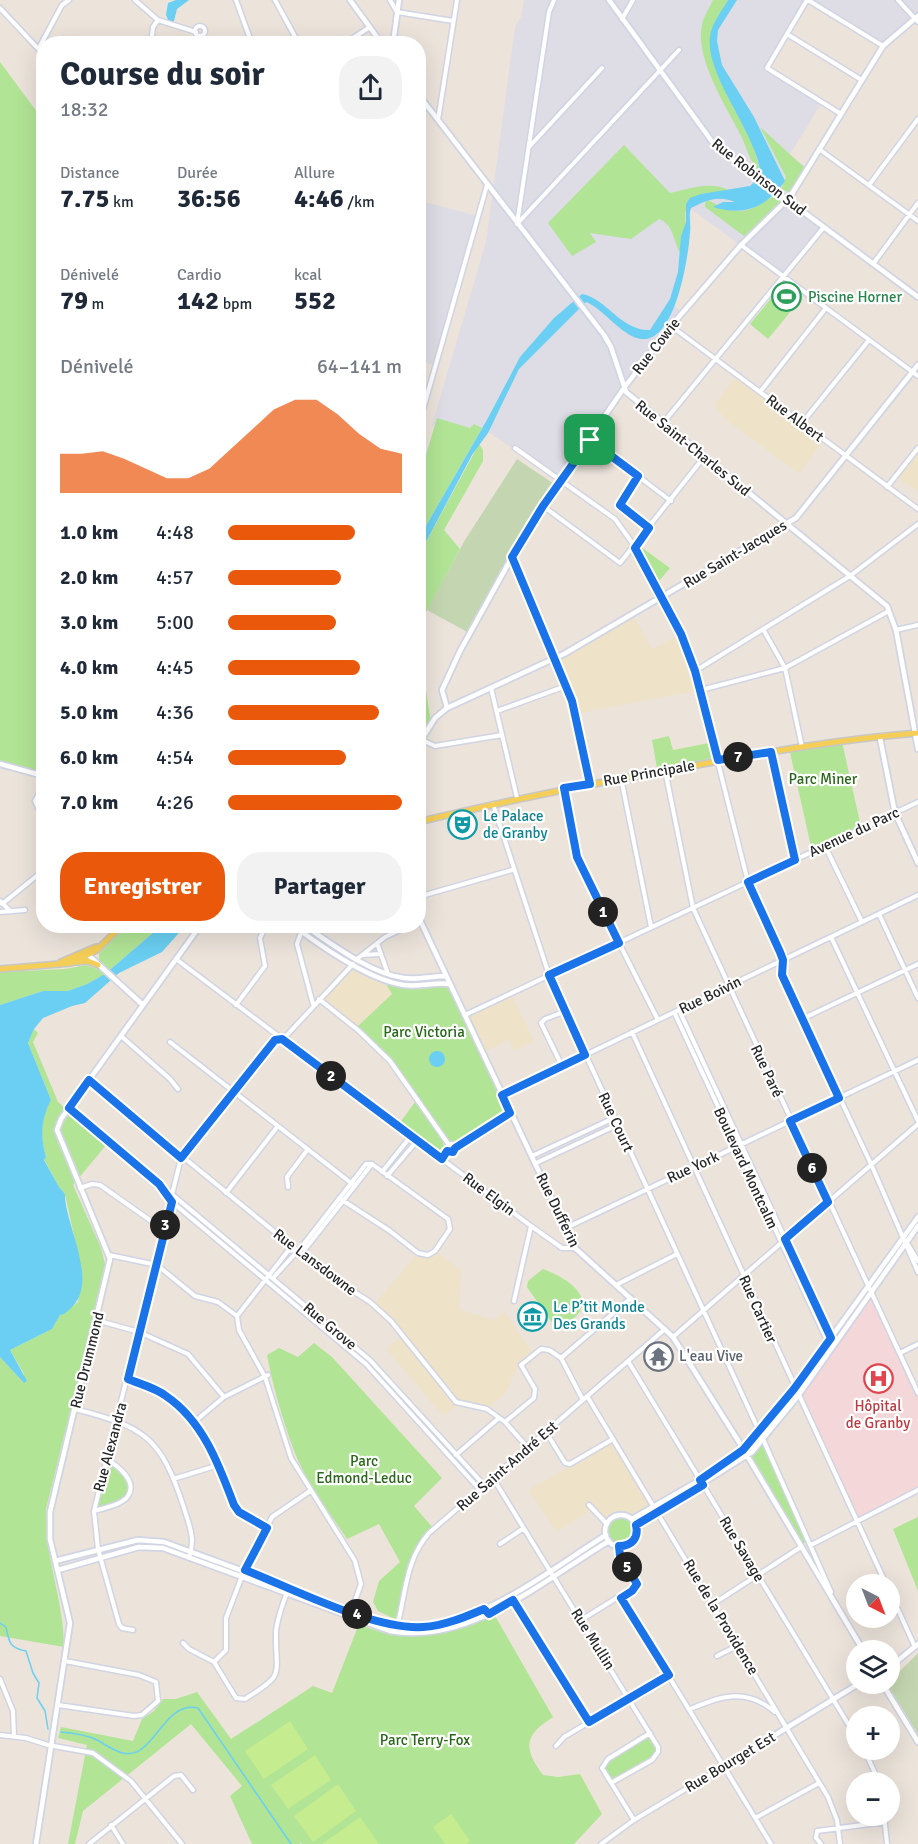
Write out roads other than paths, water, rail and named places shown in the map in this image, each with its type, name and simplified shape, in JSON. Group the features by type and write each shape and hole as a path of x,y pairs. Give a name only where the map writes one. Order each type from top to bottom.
{"main road":[{"name":"Rue Principale","path":"426,820 564,788 718,760 916,733"},
{"path":"52,965 97,950 114,933"},
{"path":"71,963 110,937"},
{"path":"0,969 88,962 99,966 97,950"}],"street":[{"path":"45,36 62,5 69,0"},
{"path":"135,0 158,20 195,32"},
{"path":"236,0 249,36"},
{"path":"275,0 295,36"},
{"path":"350,0 376,36"},
{"path":"390,0 397,12"},
{"path":"394,36 399,0"},
{"path":"438,120 457,0"},
{"path":"517,225 549,12 554,0"},
{"name":"Rue Robinson Sud","path":"609,0 716,147 918,297"},
{"path":"622,19 633,0"},
{"path":"841,114 767,68 807,0 883,46"},
{"path":"898,0 917,19"},
{"path":"0,8 14,26 36,45"},
{"path":"397,12 454,21"},
{"name":"Rue Cowie","path":"447,708 442,695 444,685 512,557 543,506 624,388 671,326 741,245 786,199 883,46 917,19"},
{"path":"152,36 153,27 158,20"},
{"path":"358,36 370,27"},
{"path":"788,34 860,79"},
{"path":"517,225 679,50"},
{"path":"528,148 602,68"},
{"name":"Rue Saint-Charles Sud","path":"426,104 611,347 624,388 663,423 890,610"},
{"path":"869,185 918,119"},
{"path":"819,148 918,221"},
{"path":"426,399 487,185"},
{"path":"873,264 918,203"},
{"path":"663,423 785,278 824,227"},
{"path":"741,245 918,376"},
{"path":"760,392 826,308"},
{"name":"Rue Albert","path":"671,326 918,509"},
{"path":"802,423 869,340"},
{"name":"Rue Saint-Jacques","path":"426,734 439,714 447,708 554,658 796,518 844,454 918,365"},
{"path":"590,440 671,501"},
{"path":"515,448 615,519 635,548 663,597 695,671 748,882 783,960 782,975 871,1164 918,1272"},
{"path":"887,487 918,448"},
{"path":"543,506 619,564 635,548 705,457"},
{"path":"638,476 620,505 649,528"},
{"path":"695,671 850,576 918,524"},
{"path":"512,557 572,701 590,784"},
{"path":"700,690 785,668 890,610 896,630 918,749"},
{"path":"896,630 918,625"},
{"path":"764,629 785,668 802,747"},
{"path":"497,711 566,686"},
{"path":"491,688 517,798"},
{"path":"426,744 435,746 502,735"},
{"path":"880,738 895,813 918,863"},
{"path":"771,752 795,860"},
{"path":"0,764 36,774"},
{"name":"Rue Paré","path":"665,770 693,908 918,1393"},
{"path":"621,778 651,927"},
{"path":"564,788 577,857 658,1020"},
{"name":"Avenue du Parc","path":"465,1015 918,802"},
{"name":"Rue Court","path":"492,804 512,870 549,975 760,1432"},
{"path":"825,846 862,922"},
{"path":"426,895 512,870"},
{"path":"11,911 1,902 36,876"},
{"name":"Rue Boivin","path":"502,1095 918,895"},
{"path":"0,912 25,910"},
{"path":"879,914 918,998"},
{"path":"195,933 69,1108 58,1125 57,1136 109,1255 157,1265 195,1296 218,1302 237,1316 239,1330 267,1376 288,1452 355,1561 360,1574 359,1592 350,1615"},
{"path":"237,1005 265,966 260,938 262,933"},
{"path":"301,933 297,944 313,1004"},
{"path":"306,933 355,961 388,974 405,978 446,976"},
{"path":"316,933 373,974 403,985 450,984"},
{"path":"362,956 376,942 394,933"},
{"name":"Rue Dufferin","path":"426,933 575,1248 673,1337 857,1640"},
{"path":"673,1337 918,1123 831,937"},
{"path":"376,942 388,974"},
{"path":"87,954 143,1005"},
{"path":"362,956 379,954"},
{"name":"Rue Alexandra","path":"133,1630 122,1628 119,1624 98,1549 94,1511 157,1265 181,1158 275,1040 282,1039 313,1004 362,956"},
{"name":"Rue Elgin","path":"176,959 531,1226 562,1248 575,1248"},
{"path":"373,974 383,961"},
{"path":"802,1019 918,964"},
{"path":"319,999 360,1031 390,1061 449,1145 455,1148"},
{"path":"562,1066 542,1023 545,1019 566,1011"},
{"name":"Boulevard Montcalm","path":"677,1011 830,1339"},
{"name":"Rue Cartier","path":"632,1032 794,1389 881,1574"},
{"path":"121,1036 170,1079 178,1089"},
{"path":"170,1042 353,1184"},
{"name":"Rue York","path":"566,1228 918,1060"},
{"name":"Rue Lansdowne","path":"89,1080 181,1158 326,1274 370,1302 391,1321 456,1402 479,1406 499,1418 528,1448"},
{"name":"Rue Grove","path":"69,1108 370,1360 485,1485"},
{"path":"447,1151 452,1152 510,1113"},
{"path":"532,1156 614,1118"},
{"path":"226,1192 278,1125"},
{"path":"536,1163 617,1125"},
{"path":"382,1172 411,1136"},
{"path":"576,1136 579,1143"},
{"path":"387,1176 417,1141"},
{"path":"442,1159 449,1145"},
{"path":"288,1187 287,1177 308,1149"},
{"path":"394,1157 400,1161"},
{"path":"237,1316 266,1280 325,1220 366,1164 372,1164 444,1214 451,1223 450,1229 435,1251 428,1255 418,1253 384,1227 341,1200"},
{"path":"79,1189 92,1184 100,1185 164,1230"},
{"name":"Rue Grove","path":"159,1184 172,1202 366,1364 480,1490"},
{"path":"632,1519 636,1525 636,1536 632,1542 619,1546 609,1541 606,1535 607,1524 617,1515 632,1519 656,1509 747,1458 798,1396 872,1291 918,1217"},
{"path":"514,1301 531,1226"},
{"path":"702,1482 743,1450 760,1432 794,1389 868,1285 905,1239 918,1227"},
{"path":"905,1239 918,1261"},
{"path":"615,1285 677,1254"},
{"name":"Rue Drummond","path":"36,1844 70,1623 50,1539 50,1512 109,1265 109,1255"},
{"path":"561,1358 631,1298"},
{"path":"96,1320 139,1332 188,1354 224,1397"},
{"name":"Rue Saint-André Est","path":"396,1632 406,1581 417,1548 429,1533 666,1329"},
{"path":"830,1339 835,1343"},
{"path":"900,1353 918,1344"},
{"path":"505,1422 534,1398 535,1389 522,1371 521,1365 541,1349 549,1350 561,1358 583,1400"},
{"name":"Rue Savage","path":"628,1361 846,1721"},
{"path":"193,1423 224,1397 267,1376"},
{"path":"128,1379 166,1396 193,1423 211,1447 234,1505 239,1512 267,1528"},
{"name":"Rue de la Providence","path":"587,1396 819,1783 834,1810 840,1844"},
{"path":"75,1409 118,1420 136,1428 161,1453 173,1479 193,1537 189,1557"},
{"path":"452,1458 499,1418"},
{"path":"546,1432 566,1463 570,1464 613,1439"},
{"path":"764,1439 835,1602"},
{"path":"94,1511 122,1501 129,1495 130,1487 127,1476 106,1460"},
{"path":"173,1479 219,1465"},
{"name":"Rue Mullin","path":"494,1478 658,1749 656,1756 611,1783"},
{"path":"811,1545 918,1490"},
{"path":"214,1662 226,1650 226,1618 242,1576 267,1528 276,1512 310,1491"},
{"path":"590,1505 607,1524"},
{"path":"636,1525 656,1509"},
{"path":"500,1544 524,1528"},
{"path":"55,1561 98,1549 150,1540 192,1550 289,1587 350,1615 398,1626 425,1628 459,1620 484,1609 606,1535"},
{"path":"57,1570 100,1556 150,1547 189,1557 396,1632 427,1635 463,1626 489,1614 609,1541"},
{"path":"581,1620 632,1591 637,1584 620,1556 619,1546"},
{"path":"713,1604 801,1547"},
{"path":"183,1643 189,1649 214,1662 239,1700 269,1684 277,1674 279,1665 276,1629 289,1587"},
{"path":"510,1594 589,1722"},
{"path":"621,1598 757,1817 769,1843"},
{"path":"484,1609 489,1614"},
{"path":"900,1612 917,1646 900,1659"},
{"path":"717,1656 737,1646"},
{"path":"58,1705 134,1716 142,1715 158,1701 156,1682 139,1675 65,1661"},
{"path":"556,1746 564,1737 669,1675"},
{"path":"0,1679 10,1700 15,1719 14,1736"},
{"name":"Rue Bourget Est","path":"602,1844 634,1820 846,1692"},
{"path":"889,1694 918,1742"},
{"path":"690,1709 717,1698 732,1696 758,1700 778,1714"},
{"path":"634,1820 602,1768 603,1763 650,1733"},
{"path":"0,1735 93,1753 131,1781 182,1844"},
{"path":"89,1844 174,1776 181,1775 194,1790"},
{"path":"757,1817 819,1783"},
{"path":"111,1825 123,1844"},
{"path":"821,1844 816,1838 817,1831 862,1826"},
{"path":"885,1826 887,1844"}],"water":[{"path":"176,0 189,0 177,9 174,21 169,22 166,15 168,3"},
{"path":"728,0 737,0 718,30 717,41 722,65 754,117 785,181 771,197 745,210 724,210 713,207 723,202 735,202 718,199 691,208 687,258 678,294 664,326 654,336 636,338 586,302 519,369 488,433 472,455 426,542 426,526 520,357 554,318 582,294 599,301 631,325 650,330 670,299 678,272 681,236 686,222 686,204 690,198 750,186 761,176 751,141 715,69 710,37 717,18"},
{"path":"153,933 179,933 162,952 119,973 85,1003 43,1018 34,1029 28,1043 51,1100 42,1128 46,1157 44,1160 65,1194 82,1268 82,1283 79,1297 71,1308 60,1315 52,1329 10,1350 27,1381 24,1383 0,1357 0,1005 43,991 68,991 105,974"},
{"path":"434,1051 440,1051 445,1059 443,1065 434,1067 429,1062 429,1056"}],"waterway":[{"path":"0,1623 6,1627 11,1644 26,1651 39,1683 37,1698 45,1711 48,1729"},
{"path":"61,1732 89,1737 112,1749 129,1754 147,1745 172,1715 180,1710 198,1708 291,1844"}],"place":[{"name":"Piscine Horner","path":"787,297"},
{"name":"Le Palace de Granby","path":"462,825"},
{"name":"Le P’tit Monde Des Grands","path":"532,1316"},
{"name":"L'eau Vive","path":"658,1356"},
{"name":"Hôpital de Granby","path":"878,1379"}],"park label":[{"name":"Parc Miner","path":"823,779"},
{"name":"Parc Victoria","path":"424,1032"},
{"name":"Parc Edmond-Leduc","path":"364,1470"},
{"name":"Parc Terry-Fox","path":"425,1740"}]}
